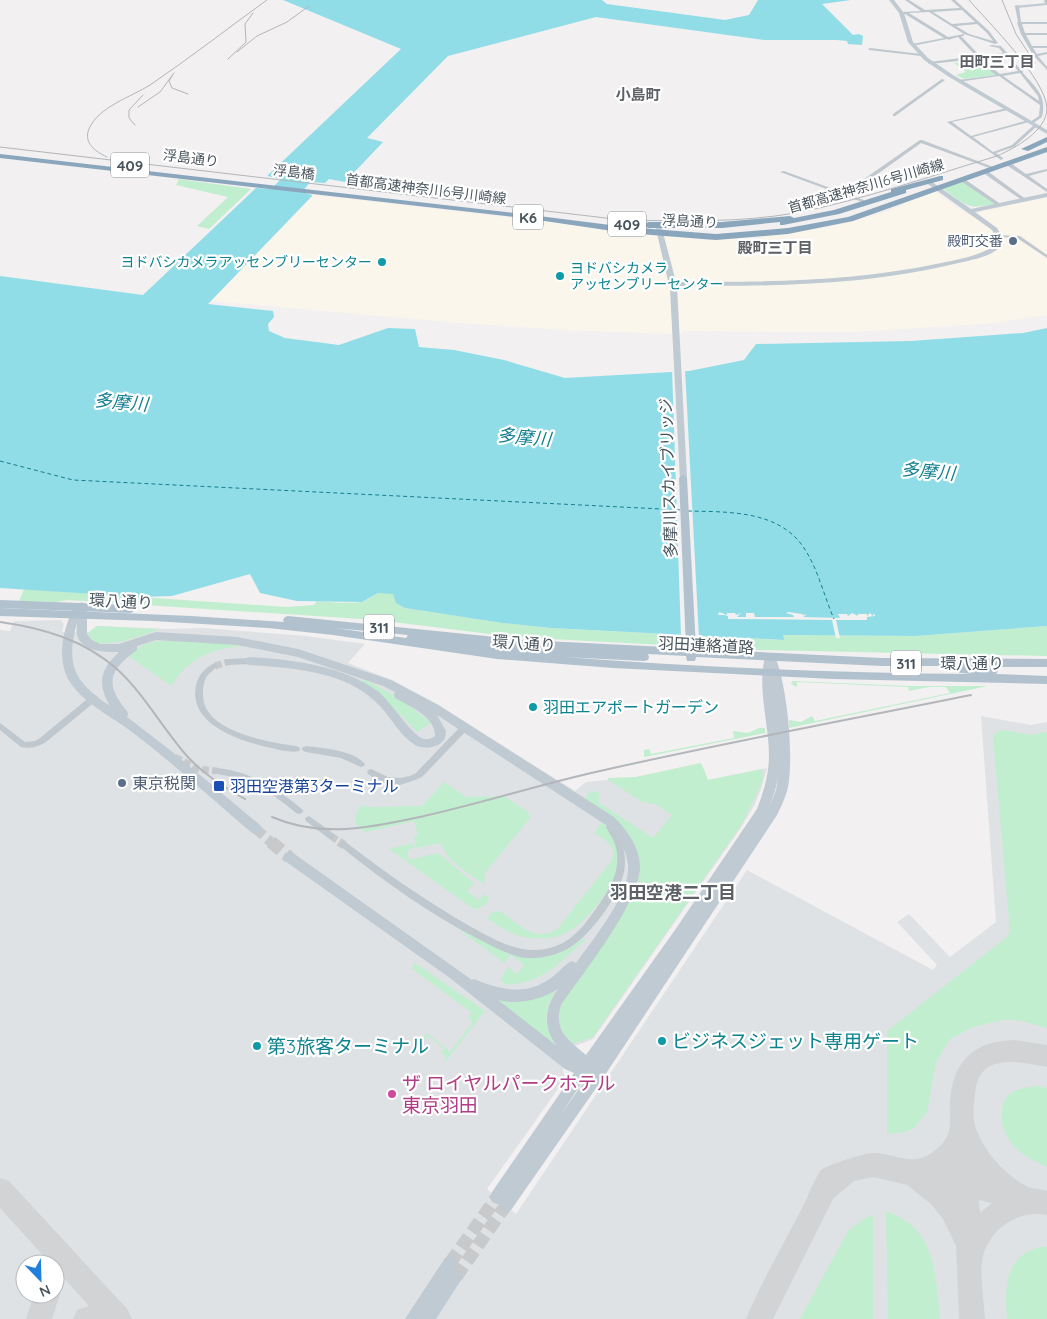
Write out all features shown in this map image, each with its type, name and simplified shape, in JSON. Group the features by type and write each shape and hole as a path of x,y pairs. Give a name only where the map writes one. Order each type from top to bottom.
{"highway":[{"name":"浮島通り","path":"322,190 532,217 716,237 822,226 850,219 962,179 985,168 1046,146"},
{"name":"浮島通り","path":"659,230 740,224 793,217 862,201 927,181 985,168 994,168 1004,161 1046,146"},
{"name":"首都高速神奈川6号川崎線","path":"0,153 386,198 684,230 747,228 791,222 853,207 1046,146"},
{"name":"首都高速神奈川6号川崎線","path":"0,153 531,217 683,232 732,231 793,224 840,214 1005,162 1046,146"},
{"name":"浮島通り","path":"0,153 258,183"},
{"name":"浮島橋","path":"258,183 322,190"},
{"path":"386,198 648,226 698,228 747,226 793,217"},
{"path":"531,217 644,231 720,236 752,234 800,226 884,207"}],"main road":[{"name":"多摩川スカイブリッジ","path":"683,478 691,659"},
{"name":"311","path":"0,604 80,611"},
{"name":"環八通り","path":"80,611 331,631 445,650 505,657 912,678 1047,678"},
{"name":"環八通り","path":"0,612 80,611 362,625 521,643 770,657 882,662 1047,663"},
{"path":"362,625 452,643"},
{"path":"331,631 452,643"},
{"name":"羽田連絡道路","path":"452,643 524,651 878,669 958,669"},
{"path":"958,669 1011,668 1047,670"},
{"path":"958,669 1010,671 1047,678"}],"street":[{"path":"891,0 902,13 949,39"},
{"path":"907,0 966,34 996,43 979,23 953,0"},
{"path":"1046,0 1047,4 1017,6 1019,23 1023,34 1035,55 1047,68"},
{"path":"902,13 961,9"},
{"path":"902,13 913,45 921,55 959,81 1047,132"},
{"path":"951,25 979,23"},
{"path":"1019,23 1047,24"},
{"path":"913,45 961,37 966,34"},
{"path":"1023,34 1047,34"},
{"path":"961,37 1000,48 1008,55 1040,96 1042,105 1041,116 1031,123 1013,146 993,153"},
{"path":"961,37 980,58 999,74 1042,105"},
{"path":"1030,47 1047,47"},
{"path":"870,49 921,55"},
{"path":"1035,55 1047,53"},
{"path":"931,63 1008,55"},
{"path":"959,81 1022,72"},
{"path":"894,115 943,80"},
{"path":"1007,109 949,122 1047,193"},
{"path":"970,137 1031,123"},
{"path":"846,195 921,141 985,168 1025,200"},
{"path":"1025,176 1047,170"},
{"path":"782,172 862,201"},
{"path":"962,179 1000,205"},
{"path":"673,284 795,284 896,274 930,268 989,252 999,244 999,236 992,227 927,181"},
{"path":"970,212 1025,200 1047,193"},
{"name":"多摩川スカイブリッジ","path":"659,230 675,295 683,478"},
{"path":"999,236 1018,237 1047,257"},
{"path":"80,611 82,635 89,643 99,648 119,648 149,638 167,636 211,638 278,648 326,661 376,679 416,697 465,727 598,814 620,831 628,845 633,860 632,882 619,911 559,997 553,1012 552,1023 558,1038 584,1068"},
{"path":"80,611 66,652 68,665 78,685 160,749 256,829"},
{"path":"134,728 108,694 106,684 109,672 120,655 132,647 146,641 167,636"},
{"path":"770,657 784,761 782,788 773,812 596,1076 501,1201 584,1068 762,811 770,795 776,755 772,672"},
{"path":"228,662 250,661 316,670 346,680 375,694 418,741 431,743 440,738 441,729 435,720 376,679"},
{"path":"215,666 203,677 198,696 201,709 208,718 245,738 277,747 296,749"},
{"path":"0,726 24,745 36,744 94,698"},
{"path":"371,772 380,778 395,782 414,778 465,727"},
{"path":"160,749 171,755"},
{"path":"306,749 342,754 352,757 361,764"},
{"path":"217,771 237,774 258,781 299,810"},
{"path":"344,845 404,889 462,926 508,949 522,953 543,953 565,946 580,936 611,894 619,878 622,862 619,846 612,830 598,814"},
{"path":"309,819 331,836"},
{"path":"289,856 596,1076"},
{"path":"454,974 482,990 501,996 527,996 544,991 566,975 615,909 622,903"},
{"path":"413,1319 450,1263"},
{"path":"428,1319 456,1278"}],"shaded area":[{"path":"936,192 968,215 1047,197 1047,315 985,324 850,332 682,331 682,334 670,334 460,323 211,301 314,195 705,240 756,238 844,224 885,212"},
{"path":"61,620 64,624 62,632 89,632 97,626 167,629 203,628 306,636 365,644 348,663 392,680 437,704 575,791 586,782 636,777 701,763 708,780 767,768 754,806 740,829 593,1039 575,1046 563,1070 565,1079 487,1189 516,1214 747,870 933,970 937,965 897,922 909,914 950,957 996,922 981,716 1031,725 1047,722 1047,1319 0,1319 0,630 10,631 14,621"}],"green space":[{"path":"980,60 996,75 964,79 956,75 966,72 954,63"},
{"path":"179,179 251,189 209,229 197,226 228,197 176,185"},
{"path":"962,180 995,204 967,205 943,189"},
{"path":"24,589 286,607 314,605 317,601 360,602 379,593 387,592 393,594 397,603 405,608 502,623 551,628 783,640 783,635 916,636 1047,626 1047,656 757,650 514,637 377,620 68,600 56,602 19,601"},
{"path":"97,626 159,629 120,642 96,643 87,634"},
{"path":"157,641 201,641 244,646 221,649 202,656 185,668 171,686 127,655 145,644"},
{"path":"364,679 399,698 431,723 417,732 378,692 361,682"},
{"path":"792,681 909,686 988,686 789,728 789,720 801,722 812,716 815,721 950,693 946,687 929,687 909,691 908,687 797,682 797,687 791,684"},
{"path":"759,728 765,728 765,733 644,757 644,750 649,749 651,754 734,738 733,731 748,733"},
{"path":"1004,730 1031,735 1047,732 1047,1028 1017,1020 1002,1020 973,1027 950,1039 936,1062 927,1112 914,1128 906,1132 887,1134 887,1031 1007,937 1010,932 993,737 996,732"},
{"path":"701,763 708,780 762,769 763,780 742,824 593,1037 573,1044 560,1026 561,1004 635,891 638,874 635,847 629,836 612,818 586,801 586,797 591,791 598,792 600,797 598,802 653,838 672,815 655,804 642,802 608,780 608,778 636,777"},
{"path":"444,782 466,797 504,796 528,812 530,818 488,869 485,874 484,884 453,862 441,843 416,848 414,837 418,835 414,821 365,832 356,823 355,816 362,805 367,807 422,806"},
{"path":"602,822 615,842 618,856 617,866 614,877 601,900 574,928 558,936 532,938 514,934 487,918 493,912 500,911 520,926 535,933 550,933 558,928 612,860 613,850 609,844 594,833"},
{"path":"413,843 414,848 407,850 409,860 438,853 474,883 467,891 479,900 484,894 489,898 487,903 478,909 472,908 389,849"},
{"path":"452,924 501,950 533,957 549,956 566,950 584,938 585,940 563,960 539,977 515,984 507,984 501,981 501,978 508,967 517,974 524,965 511,955 504,963"},
{"path":"415,963 485,1011 443,1063 446,1057 441,1052 444,1049 428,1036 418,1047 416,1046 427,1033 450,1052 473,1022 468,1018 472,1013 411,968"},
{"path":"554,991 548,1006 546,1019 549,1033 557,1046 492,999 520,1002"},
{"path":"1037,1086 1047,1088 1047,1167 1021,1153 1014,1146 1003,1126 1002,1118 1004,1102 1008,1096 1014,1091"},
{"path":"886,1211 903,1219 915,1229 924,1241 934,1269 940,1319 888,1319"},
{"path":"873,1215 873,1319 800,1319 848,1231 862,1220"},
{"path":"1039,1247 1047,1247 1047,1319 1007,1319 1006,1293 1009,1275 1017,1260 1029,1251"}],"water":[{"name":"多摩川","path":"283,0 602,0 607,4 725,20 749,15 758,0 851,0 822,4 853,35 859,34 863,36 862,45 848,44 847,41 837,40 764,40 596,17 448,56 367,138 383,142 345,182 329,179 325,183 310,182 302,192 312,196 208,304 273,311 274,317 268,324 269,331 285,338 339,345 388,328 415,329 419,347 454,350 504,360 565,378 689,371 744,360 756,344 911,341 1023,333 1047,328 1047,626 916,636 783,635 784,640 551,628 502,623 405,608 396,603 393,594 378,593 362,602 297,601 260,593 250,574 172,596 141,597 0,588 0,276 143,295 256,188 271,189 281,179 267,176 401,49"}],"pier":[{"path":"672,369 685,369 699,638 681,637"},
{"path":"719,612 727,615 727,613 735,613 736,615 741,613 737,617 746,617 746,613 754,613 755,617 794,617 786,613 788,612 807,614 803,617 840,618 838,614 847,614 848,616 852,613 858,616 858,614 867,614 867,616 870,613 873,616 874,613 875,616 867,617 867,620 836,620 840,638 836,638 832,620 728,619 728,616 718,615"}],"ferry route":[{"path":"0,461 73,480 682,510"},
{"path":"688,511 736,513 767,520 781,526 804,548 817,574 834,619"}],"taxiway":[{"path":"966,1185 962,1103 964,1084 970,1070 978,1061 988,1055 1001,1052 1031,1053 1047,1056"},
{"path":"913,1171 930,1167 945,1158 955,1146 962,1130"},
{"path":"967,1134 975,1152 986,1168 1000,1182 1017,1193"},
{"path":"825,1190 840,1175 858,1167 873,1165 966,1185"},
{"path":"916,1177 933,1188 946,1202 957,1218 965,1237"},
{"path":"759,1319 830,1179"},
{"path":"966,1185 1047,1203"},
{"path":"966,1185 972,1319"},
{"path":"0,1190 119,1319"},
{"path":"972,1254 975,1243 985,1225 992,1218 1009,1208 1030,1202"},
{"path":"39,1319 44,1304"},
{"path":"86,1319 100,1319"}],"tunnel":[{"path":"215,666 228,662"},
{"path":"175,757 198,769 217,771"},
{"path":"256,829 272,843"},
{"path":"331,836 341,843"},
{"path":"271,842 289,857"},
{"path":"339,842 344,845"},
{"path":"450,1263 497,1197"},
{"path":"456,1277 506,1205"}],"railway":[{"path":"107,157 95,150 89,143 88,134 93,121 116,103 150,85 267,0"},
{"path":"0,147 623,220 731,220 795,213 871,195 997,156 1029,138 1042,124 1047,108 1044,96 1037,82 1015,51 969,0"},
{"path":"1002,0 1016,34 1035,63"},
{"path":"237,52 257,36 287,22 309,6"},
{"path":"228,59 246,42 245,24 253,13"},
{"path":"138,107 160,92 174,73"},
{"path":"172,76 169,81 172,88 188,94"},
{"path":"135,125 129,118 129,110 143,95"},
{"path":"0,622 32,628 63,637 78,643 105,660 118,670 137,690 178,746 193,763 214,780 245,799"},
{"path":"272,817 310,828 348,829 386,824 646,761 971,695"}],"place":[{"name":"殿町交番","path":"1013,241"},
{"name":"ヨドバシカメラアッセンブリーセンター","path":"382,262"},
{"name":"ヨドバシカメラ アッセンブリーセンター","path":"560,276"},
{"name":"羽田エアポートガーデン","path":"533,707"},
{"name":"東京税関","path":"122,783"},
{"name":"羽田空港第3ターミナル","path":"219,786"},
{"name":"ビジネスジェット専用ゲート","path":"662,1041"},
{"name":"第3旅客ターミナル","path":"257,1046"},
{"name":"ザ ロイヤルパークホテル 東京羽田","path":"392,1094"}],"district":[{"name":"田町三丁目","path":"997,61"},
{"name":"小島町","path":"638,94"},
{"name":"殿町三丁目","path":"775,247"},
{"name":"羽田空港二丁目","path":"673,892"}]}
